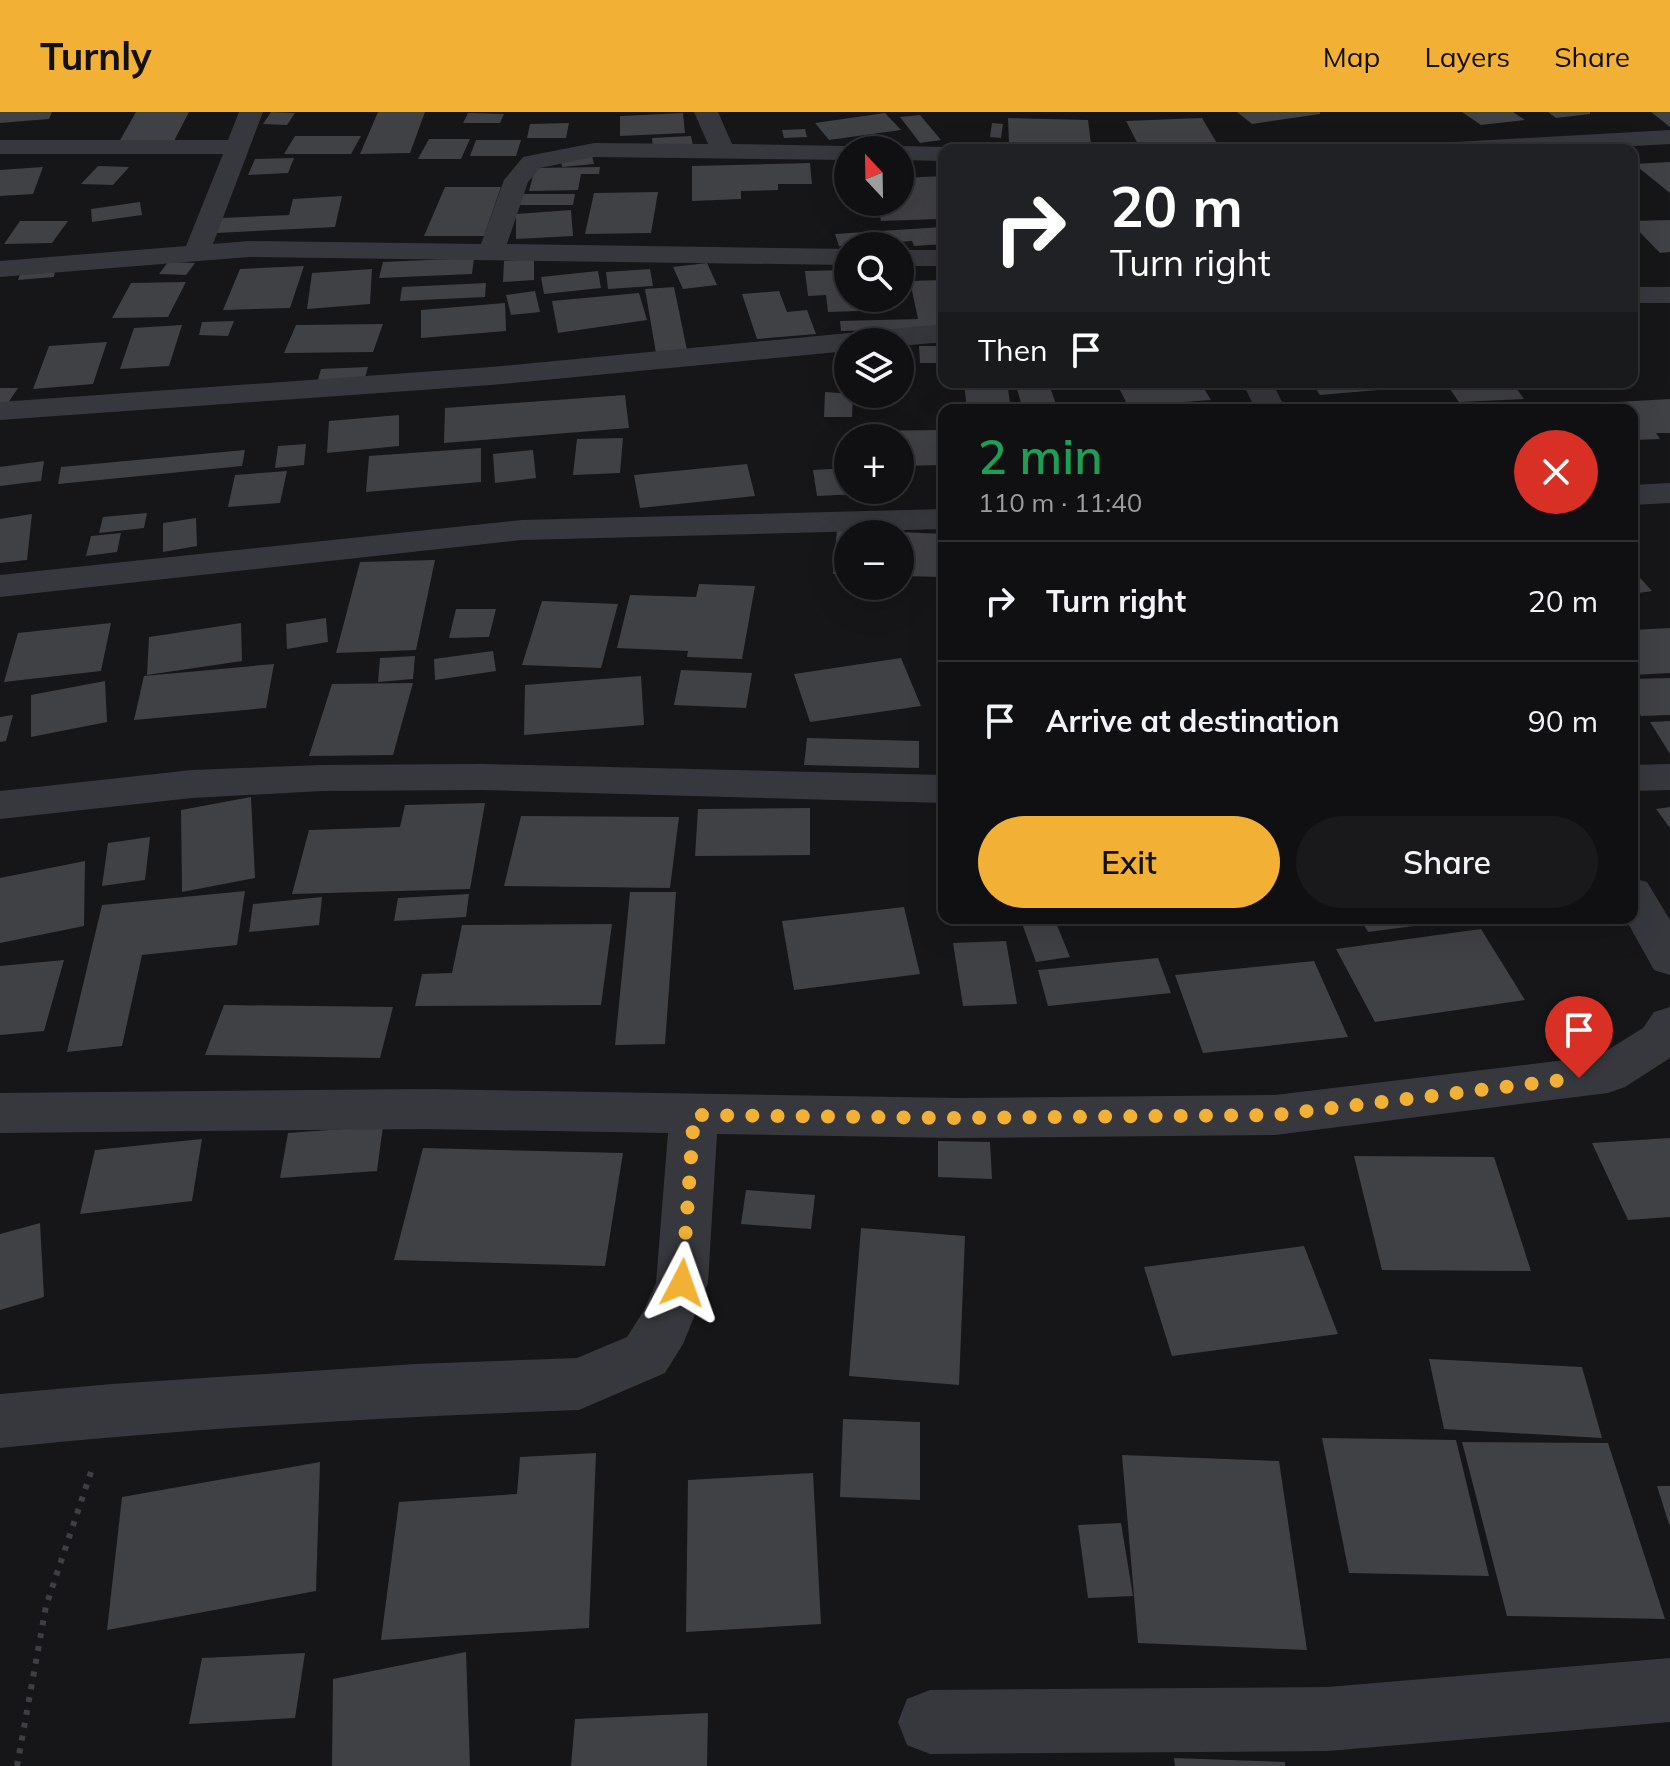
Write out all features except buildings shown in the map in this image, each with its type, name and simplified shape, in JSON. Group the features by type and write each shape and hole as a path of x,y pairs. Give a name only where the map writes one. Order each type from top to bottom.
{"street":[{"path":"197,251 251,112"},
{"path":"706,112 723,152"},
{"path":"1545,144 1670,137"},
{"path":"492,250 522,172 532,162 583,139 723,152 834,153"},
{"path":"0,147 238,147"},
{"path":"914,153 938,154"},
{"path":"0,269 197,251 492,250 834,257"},
{"path":"914,258 938,258"},
{"path":"1638,295 1670,295"},
{"path":"914,336 938,334"},
{"path":"0,411 491,376 834,344"},
{"path":"1638,495 1670,493"},
{"path":"0,586 522,530 938,519"},
{"path":"0,805 192,784 322,778 482,777 938,789"},
{"path":"1638,778 1670,777"},
{"path":"1638,903 1670,958"},
{"path":"0,1113 426,1109 956,1118 1275,1115 1608,1074 1659,1041 1670,1025"},
{"path":"0,1421 112,1410 416,1390 579,1384 646,1355 664,1327 682,1283 694,1115"},
{"path":"930,1722 1328,1719 1670,1690"}],"path":[{"path":"17,1766 46,1606 112,1410"}],"route":[{"path":"682,1283 694,1115 956,1118 1275,1115 1579,1078"}]}
